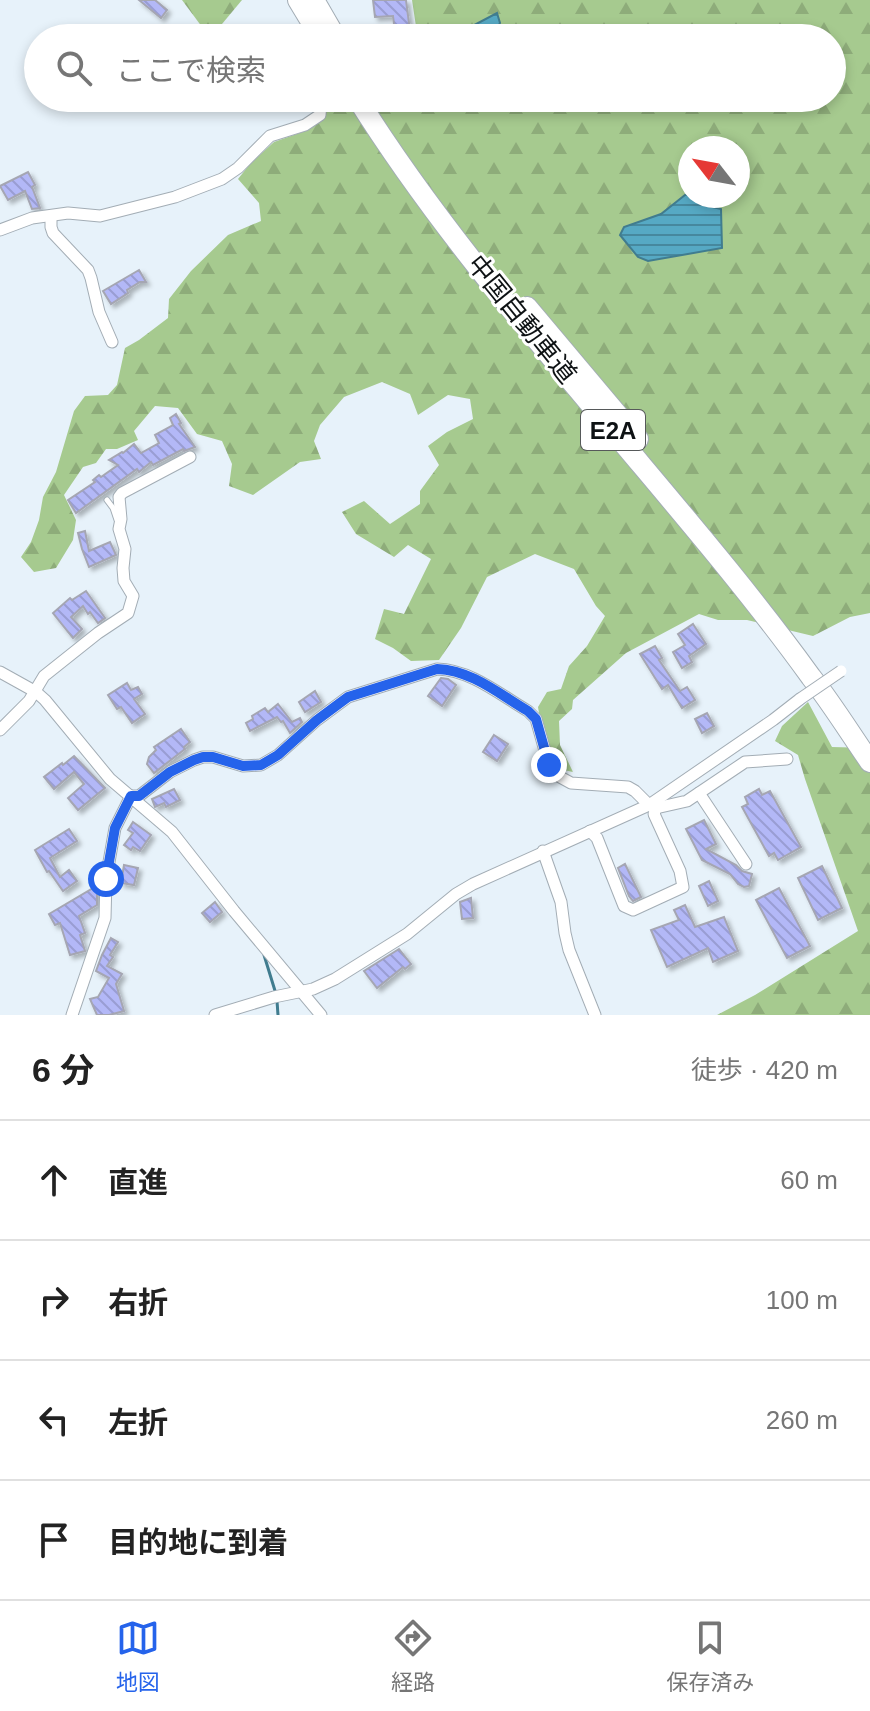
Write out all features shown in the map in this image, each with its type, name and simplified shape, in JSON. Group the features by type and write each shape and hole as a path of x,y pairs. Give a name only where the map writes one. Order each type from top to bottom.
{"highway":[{"path":"298,0 313,24"},
{"path":"314,0 328,24"},
{"name":"中国自動車道","path":"366,112 401,164 512,310 761,611 870,762"},
{"name":"中国自動車道","path":"382,112 446,202 525,304 781,615 870,740"}],"street":[{"path":"0,230 32,218 68,213 100,216 175,197 222,179 238,168 270,136 305,125 320,112"},
{"path":"51,216 53,233 88,270 99,312 112,342"},
{"path":"0,730 29,701 44,676 128,613 133,596 124,581 125,549 119,529 119,497 190,457"},
{"path":"131,796 139,796 170,772 203,757 243,766 261,765 278,755 348,697 437,669 451,669 466,674 528,711 536,719 549,765 560,777 571,783 628,787 652,806 680,871 683,887 633,910 624,906 597,838 590,831"},
{"path":"215,1015 313,989 335,979 407,934 456,894 543,851 652,806 841,671"},
{"path":"0,672 36,692 110,779 172,832 321,1015"},
{"path":"652,806 687,801 745,762 787,759"},
{"path":"699,793 746,864"},
{"path":"72,1015 105,918 106,879 115,828 131,796"},
{"path":"543,851 561,902 569,950 595,1015"}],"lane":[{"path":"107,500 113,508 119,529"}],"green space":[{"path":"182,0 242,0 222,24 200,24"},
{"path":"412,0 870,0 870,613 850,617 813,636 747,620 718,620 699,614 626,653 573,700 572,709 559,721 560,745 573,772 555,768 545,750 538,707 547,692 561,689 569,666 587,646 605,616 574,569 535,554 487,577 461,628 439,660 411,661 375,639 384,609 404,614 431,559 408,545 394,557 356,534 342,512 364,501 390,524 420,504 420,491 439,465 428,446 473,419 470,399 448,395 418,415 410,394 382,382 344,397 320,425 314,441 321,459 300,462 253,495 229,486 232,464 222,441 197,434 178,408 155,406 134,431 138,440 117,449 106,449 96,463 83,467 64,495 76,520 73,540 56,568 34,572 21,557 31,542 39,520 43,497 56,472 74,411 85,396 108,395 117,385 125,348 168,318 169,299 191,271 228,235 261,221 259,203 238,179 274,142 305,131 322,117 323,112 846,112 846,24 416,24"},
{"path":"808,702 832,747 870,748 870,1015 717,1015 858,931 798,755 775,741 782,726"}],"water":[{"path":"497,13 500,23 499,24 476,24"},
{"path":"678,201 678,208 721,209 722,248 648,261 638,257 620,235 624,227 661,214"}],"building":[{"path":"139,0 155,0 167,10 161,18"},
{"path":"373,0 406,0 409,24 394,24 393,16 375,17"},
{"path":"28,172 35,185 32,187 40,208 32,209 25,191 8,200 0,186"},
{"path":"139,270 146,282 127,290 128,293 111,304 103,291"},
{"path":"176,414 195,447 183,449 153,465 151,462 139,472 137,469 76,513 68,500 95,482 93,480 99,475 101,477 118,465 109,460 134,444 141,453 159,443 155,435 173,425 170,418"},
{"path":"85,531 89,551 110,542 116,555 89,567 78,533"},
{"path":"86,591 105,618 98,623 83,606 71,617 82,629 73,638 53,613 70,598 72,600"},
{"path":"693,624 706,644 689,656 692,662 682,668 673,652 685,645 678,634"},
{"path":"655,646 662,658 659,660 680,691 687,687 695,700 682,708 668,685 662,689 640,654"},
{"path":"441,678 456,685 442,706 428,696"},
{"path":"127,683 131,690 138,687 142,694 134,699 145,714 132,723 108,695"},
{"path":"315,691 321,702 305,712 299,702"},
{"path":"278,704 292,722 300,718 302,722 290,733 277,717 250,731 246,723 253,719 252,716 265,708 268,712"},
{"path":"707,713 714,726 702,733 695,719"},
{"path":"181,729 190,742 154,773 147,764 156,750 154,747"},
{"path":"494,735 508,744 497,761 483,752"},
{"path":"74,756 105,788 78,810 68,798 84,784 74,772 54,789 44,777"},
{"path":"174,789 180,800 166,807 164,803 155,807 152,799"},
{"path":"759,789 762,795 770,791 801,847 778,860 774,853 769,856 742,807 748,804 745,797"},
{"path":"704,820 716,844 706,849 752,874 749,886 738,884 730,874 702,860 686,829"},
{"path":"133,822 151,835 140,851 124,845 133,833 128,830"},
{"path":"69,829 77,841 50,858 60,877 69,870 77,881 63,891 47,872 35,850"},
{"path":"625,864 641,897 633,901 618,868"},
{"path":"124,865 138,868 134,885 121,883"},
{"path":"822,866 842,908 818,920 798,878"},
{"path":"709,881 718,901 708,906 699,886"},
{"path":"95,887 97,905 79,916 85,933 80,935 85,951 70,955 60,923 55,925 49,914"},
{"path":"779,888 810,946 787,958 756,900"},
{"path":"471,898 473,918 462,919 460,902"},
{"path":"215,902 222,912 210,922 202,913"},
{"path":"685,905 695,927 724,917 738,951 713,962 708,948 667,967 651,930 679,920 674,910"},
{"path":"111,938 118,942 107,966 122,974 116,984 124,1011 97,1015 90,999 98,997 109,978 96,971"},
{"path":"399,949 411,964 377,988 364,971"}],"waterway":[{"path":"264,955 276,994"},
{"path":"277,1001 278,1015"}],"route":[{"path":"106,879 115,828 131,796 139,796 170,772 203,757 253,767 271,761 348,697 437,669 466,674 528,711 536,719 549,765"}]}
